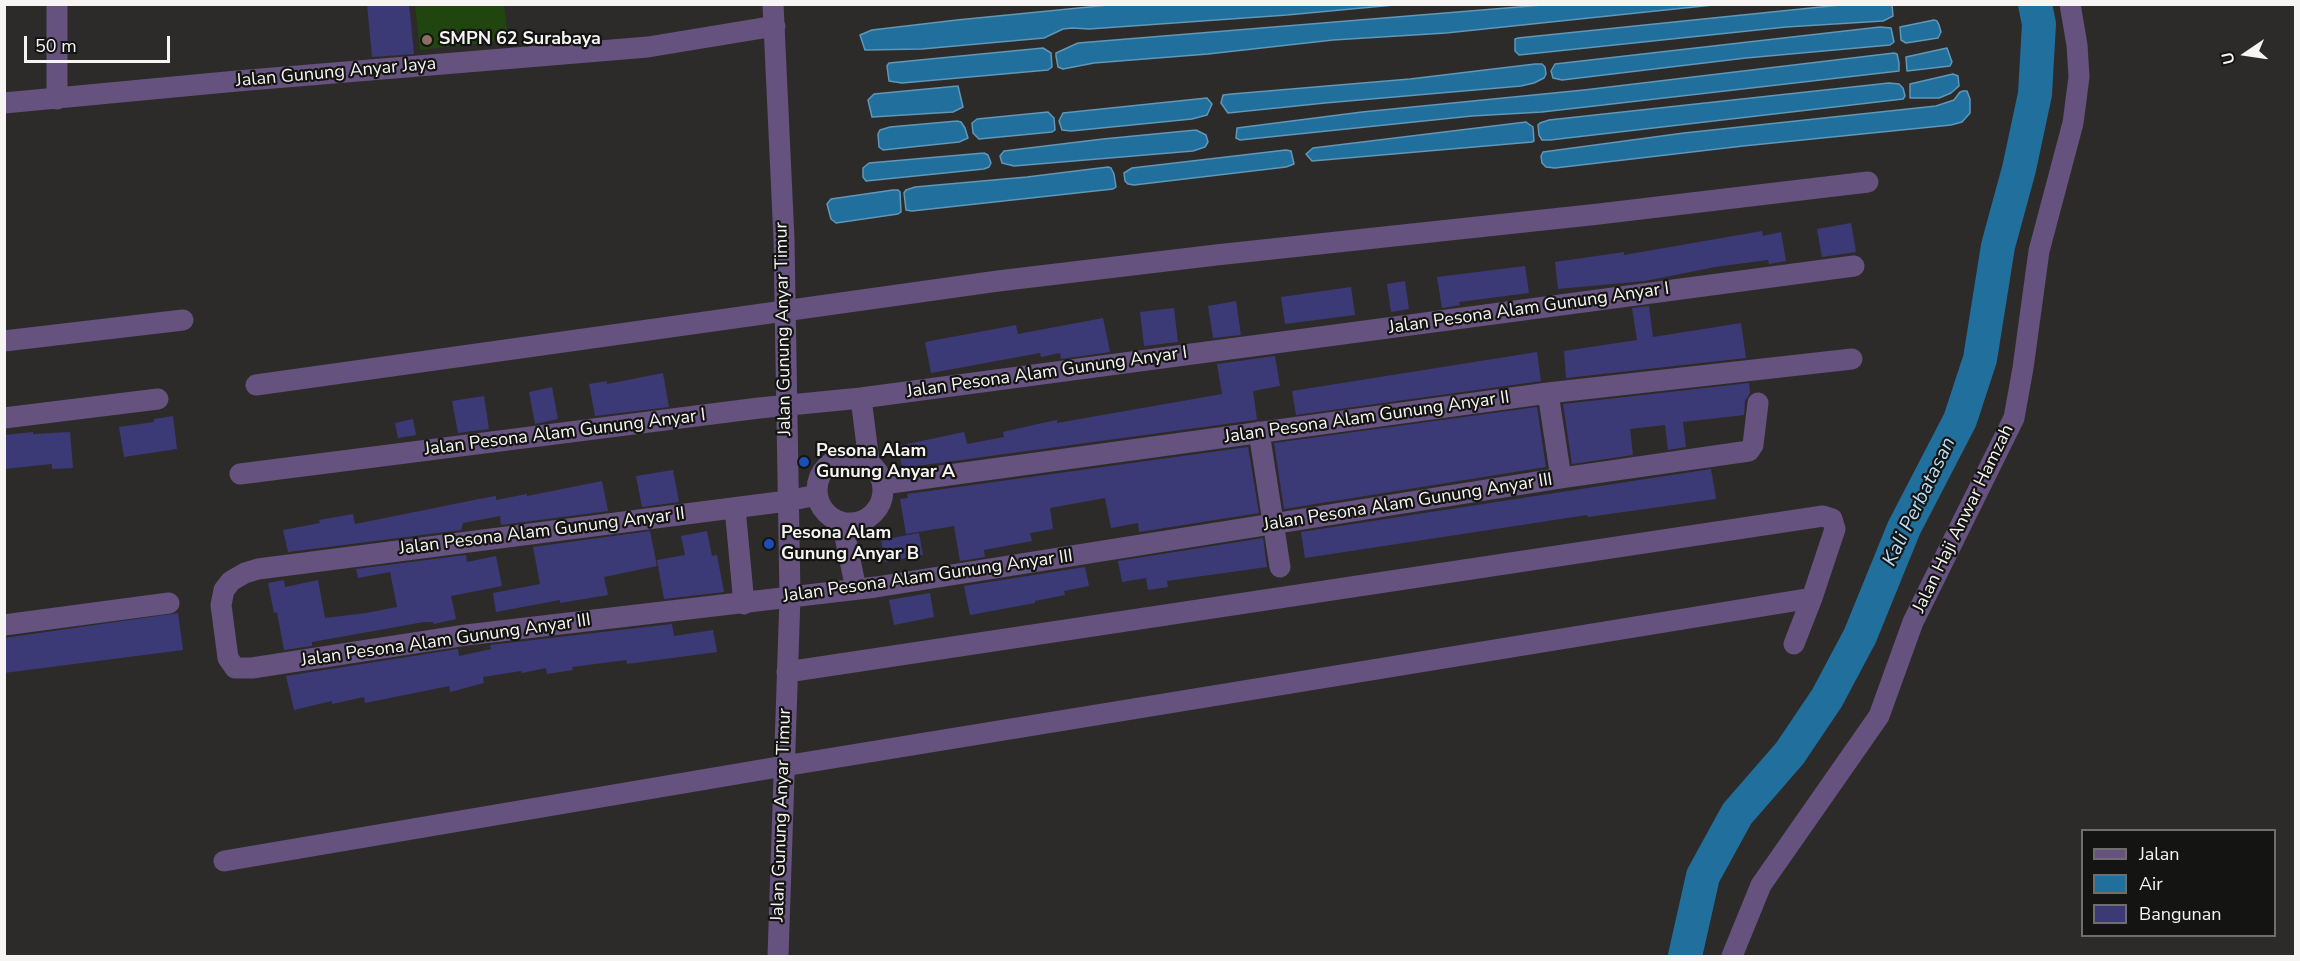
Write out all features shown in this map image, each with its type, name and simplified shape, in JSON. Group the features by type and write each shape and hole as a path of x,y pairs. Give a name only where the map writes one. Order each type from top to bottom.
{"street":[{"path":"57,4 57,99"},
{"name":"Jalan Gunung Anyar Timur","path":"773,4 784,239 790,597 778,957"},
{"name":"Jalan Haji Anwar Hamzah","path":"1732,957 1761,885 1879,716 1913,622 2014,418 2039,251 2070,134 2078,89 2077,45 2070,4"},
{"name":"Jalan Gunung Anyar Jaya","path":"4,103 648,47 775,26"},
{"path":"256,385 784,309 1216,255 1599,214 1868,182"},
{"name":"Jalan Pesona Alam Gunung Anyar I","path":"240,474 785,405 861,399 1854,266"},
{"path":"4,341 183,320"},
{"name":"Jalan Pesona Alam Gunung Anyar II","path":"883,484 1548,393 1852,359"},
{"path":"1548,393 1561,478"},
{"path":"4,418 158,399"},
{"path":"861,399 870,462"},
{"name":"Jalan Pesona Alam Gunung Anyar III","path":"267,567 245,573 231,581 224,590 221,605 228,658 235,668 263,666 466,635 856,589 1561,478 1749,451 1753,445 1758,403"},
{"path":"1259,432 1280,567"},
{"path":"845,456 858,457 870,462 878,472 883,484 882,498 877,509 867,518 855,523 842,522 830,517 821,507 817,495 817,482 823,470 832,461 845,456"},
{"name":"Jalan Pesona Alam Gunung Anyar II","path":"267,567 735,508 817,495"},
{"path":"735,508 744,604"},
{"path":"787,672 1823,516 1832,519 1835,529 1794,644"},
{"path":"842,522 856,589"},
{"path":"225,861 784,766 1812,598"},
{"path":"4,625 169,603"}],"green space":[{"path":"415,5 504,5 508,40 420,50"}],"water":[{"path":"1119,4 1394,5 1287,15 1089,29 1072,28 1063,29 1044,38 922,49 865,50 860,35 872,30"},
{"path":"1543,5 1713,5 1446,33 1333,40 1208,54 1094,63 1063,69 1058,67 1056,56 1056,53 1078,43"},
{"path":"1840,5 1892,5 1893,16 1883,21 1786,27 1519,55 1515,51 1515,39 1518,38"},
{"path":"1937,21 1941,32 1938,38 1906,43 1901,40 1900,27"},
{"path":"1880,27 1891,28 1894,42 1890,45 1746,58 1562,80 1553,78 1551,71 1555,64"},
{"path":"1043,48 1051,53 1052,67 1048,70 902,83 889,81 887,66 889,63"},
{"path":"1947,48 1952,62 1950,66 1907,71 1906,57"},
{"path":"1897,54 1899,71 1542,112 1472,116 1240,140 1236,138 1237,128"},
{"path":"1542,64 1545,67 1544,78 1521,86 1228,113 1221,103 1223,95 1410,79"},
{"path":"1953,74 1958,76 1959,86 1951,93 1939,98 1910,98 1910,84"},
{"path":"1889,83 1899,84 1903,88 1905,96 1903,99 1550,140 1542,140 1539,135 1538,125 1549,120"},
{"path":"958,86 963,107 953,112 872,117 868,100 874,94"},
{"path":"1963,91 1967,91 1970,99 1970,113 1962,122 1951,125 1555,168 1546,167 1542,163 1543,152 1684,133 1936,106 1954,100"},
{"path":"1207,98 1212,104 1207,115 1192,119 1071,131 1062,130 1059,121 1063,113"},
{"path":"1048,112 1054,118 1055,130 1052,132 979,139 973,133 972,123 977,119"},
{"path":"961,122 965,128 968,138 959,142 883,150 879,147 880,130 890,127"},
{"path":"1526,122 1533,127 1534,141 1532,142 1312,161 1306,154 1313,148"},
{"path":"1196,130 1206,135 1208,142 1205,147 1193,151 1014,166 1002,163 1000,156 1004,151"},
{"path":"1291,151 1294,164 1286,167 1134,185 1125,181 1124,173 1132,168"},
{"path":"984,153 988,155 991,163 984,169 866,181 863,177 863,168 869,163"},
{"path":"1108,167 1114,174 1116,187 1113,189 906,210 904,193 915,187"},
{"path":"893,190 900,192 901,212 898,214 836,223 831,219 827,204 831,199"}],"building":[{"path":"367,4 409,4 414,54 372,57"},
{"path":"1851,223 1856,252 1822,257 1817,229"},
{"path":"1762,231 1763,236 1781,232 1786,261 1769,264 1768,260 1715,267 1645,281 1558,289 1555,262 1624,252 1624,255"},
{"path":"1525,266 1529,293 1459,302 1460,305 1442,308 1437,277"},
{"path":"1405,281 1409,309 1391,312 1387,284"},
{"path":"1351,287 1355,315 1285,324 1281,297"},
{"path":"1236,301 1241,335 1213,338 1208,306"},
{"path":"1649,306 1653,337 1741,323 1746,358 1566,378 1564,351 1637,340 1632,308"},
{"path":"1174,308 1178,342 1144,346 1140,312"},
{"path":"1103,318 1110,352 1061,359 1060,353 1041,357 1040,353 931,373 925,342 1016,325 1018,334"},
{"path":"1537,352 1541,381 1296,415 1292,391"},
{"path":"1275,356 1280,386 1253,391 1257,419 1255,420 902,468 898,446 964,432 967,444 1004,437 1003,432 1057,420 1057,423 1222,394 1217,364"},
{"path":"663,373 669,407 595,416 589,384 607,381 607,384"},
{"path":"1749,383 1750,393 1745,401 1744,415 1683,422 1686,447 1668,450 1665,425 1630,429 1633,455 1572,464 1563,404"},
{"path":"552,387 558,419 535,424 529,392"},
{"path":"484,396 489,429 458,433 452,401"},
{"path":"1537,407 1546,467 1284,509 1274,443"},
{"path":"173,416 177,449 124,457 119,427 154,422 154,419"},
{"path":"413,419 416,435 398,438 395,423"},
{"path":"33,432 33,434 70,432 73,468 52,469 52,464 4,469 4,435"},
{"path":"1248,447 1259,513 1139,532 1138,523 1111,528 1105,498 1050,508 1053,529 1030,533 1032,541 984,550 985,557 960,561 954,526 906,534 900,499 908,498 907,494"},
{"path":"1711,469 1716,499 1588,517 1587,515 1305,558 1301,532"},
{"path":"673,470 679,502 642,507 636,476"},
{"path":"602,481 608,511 501,525 500,516 463,523 461,530 288,552 283,530 353,514 355,524 496,496 496,500 527,494 527,496"},
{"path":"650,531 657,566 604,577 608,595 560,603 560,600 496,612 493,593 540,584 533,547"},
{"path":"707,531 712,556 717,555 724,592 664,599 657,560 685,555 681,536"},
{"path":"919,533 923,555 885,562 881,540"},
{"path":"1263,538 1267,567 1167,581 1168,587 1148,590 1146,578 1122,582 1118,561"},
{"path":"466,555 467,562 496,556 502,586 451,596 456,619 434,624 424,622 312,642 312,646 284,650 277,612 274,613 268,583 284,580 285,587 318,580 325,618 366,613 397,607 390,572 358,578 356,569"},
{"path":"1085,567 1089,586 1064,591 1065,595 1035,601 1035,603 970,615 964,586"},
{"path":"930,593 934,617 894,625 889,600"},
{"path":"178,613 183,650 4,673 4,638"},
{"path":"672,624 674,636 713,630 717,652 627,664 626,660 572,667 573,670 547,674 546,668 522,673 521,671 483,677 484,683 450,692 449,686 365,703 364,697 332,704 332,701 294,710 286,676 458,649 459,656 491,649 490,645"}],"waterway":[{"name":"Kali Perbatasan","path":"1685,956 1703,876 1737,814 1790,753 1827,698 1860,636 1904,528 1960,420 1980,359 1998,246 2019,169 2035,94 2039,24 2035,4"}],"place":[{"name":"SMPN 62 Surabaya","path":"427,40"},
{"name":"Pesona Alam Gunung Anyar A","path":"804,462"},
{"name":"Pesona Alam Gunung Anyar B","path":"769,544"}]}
